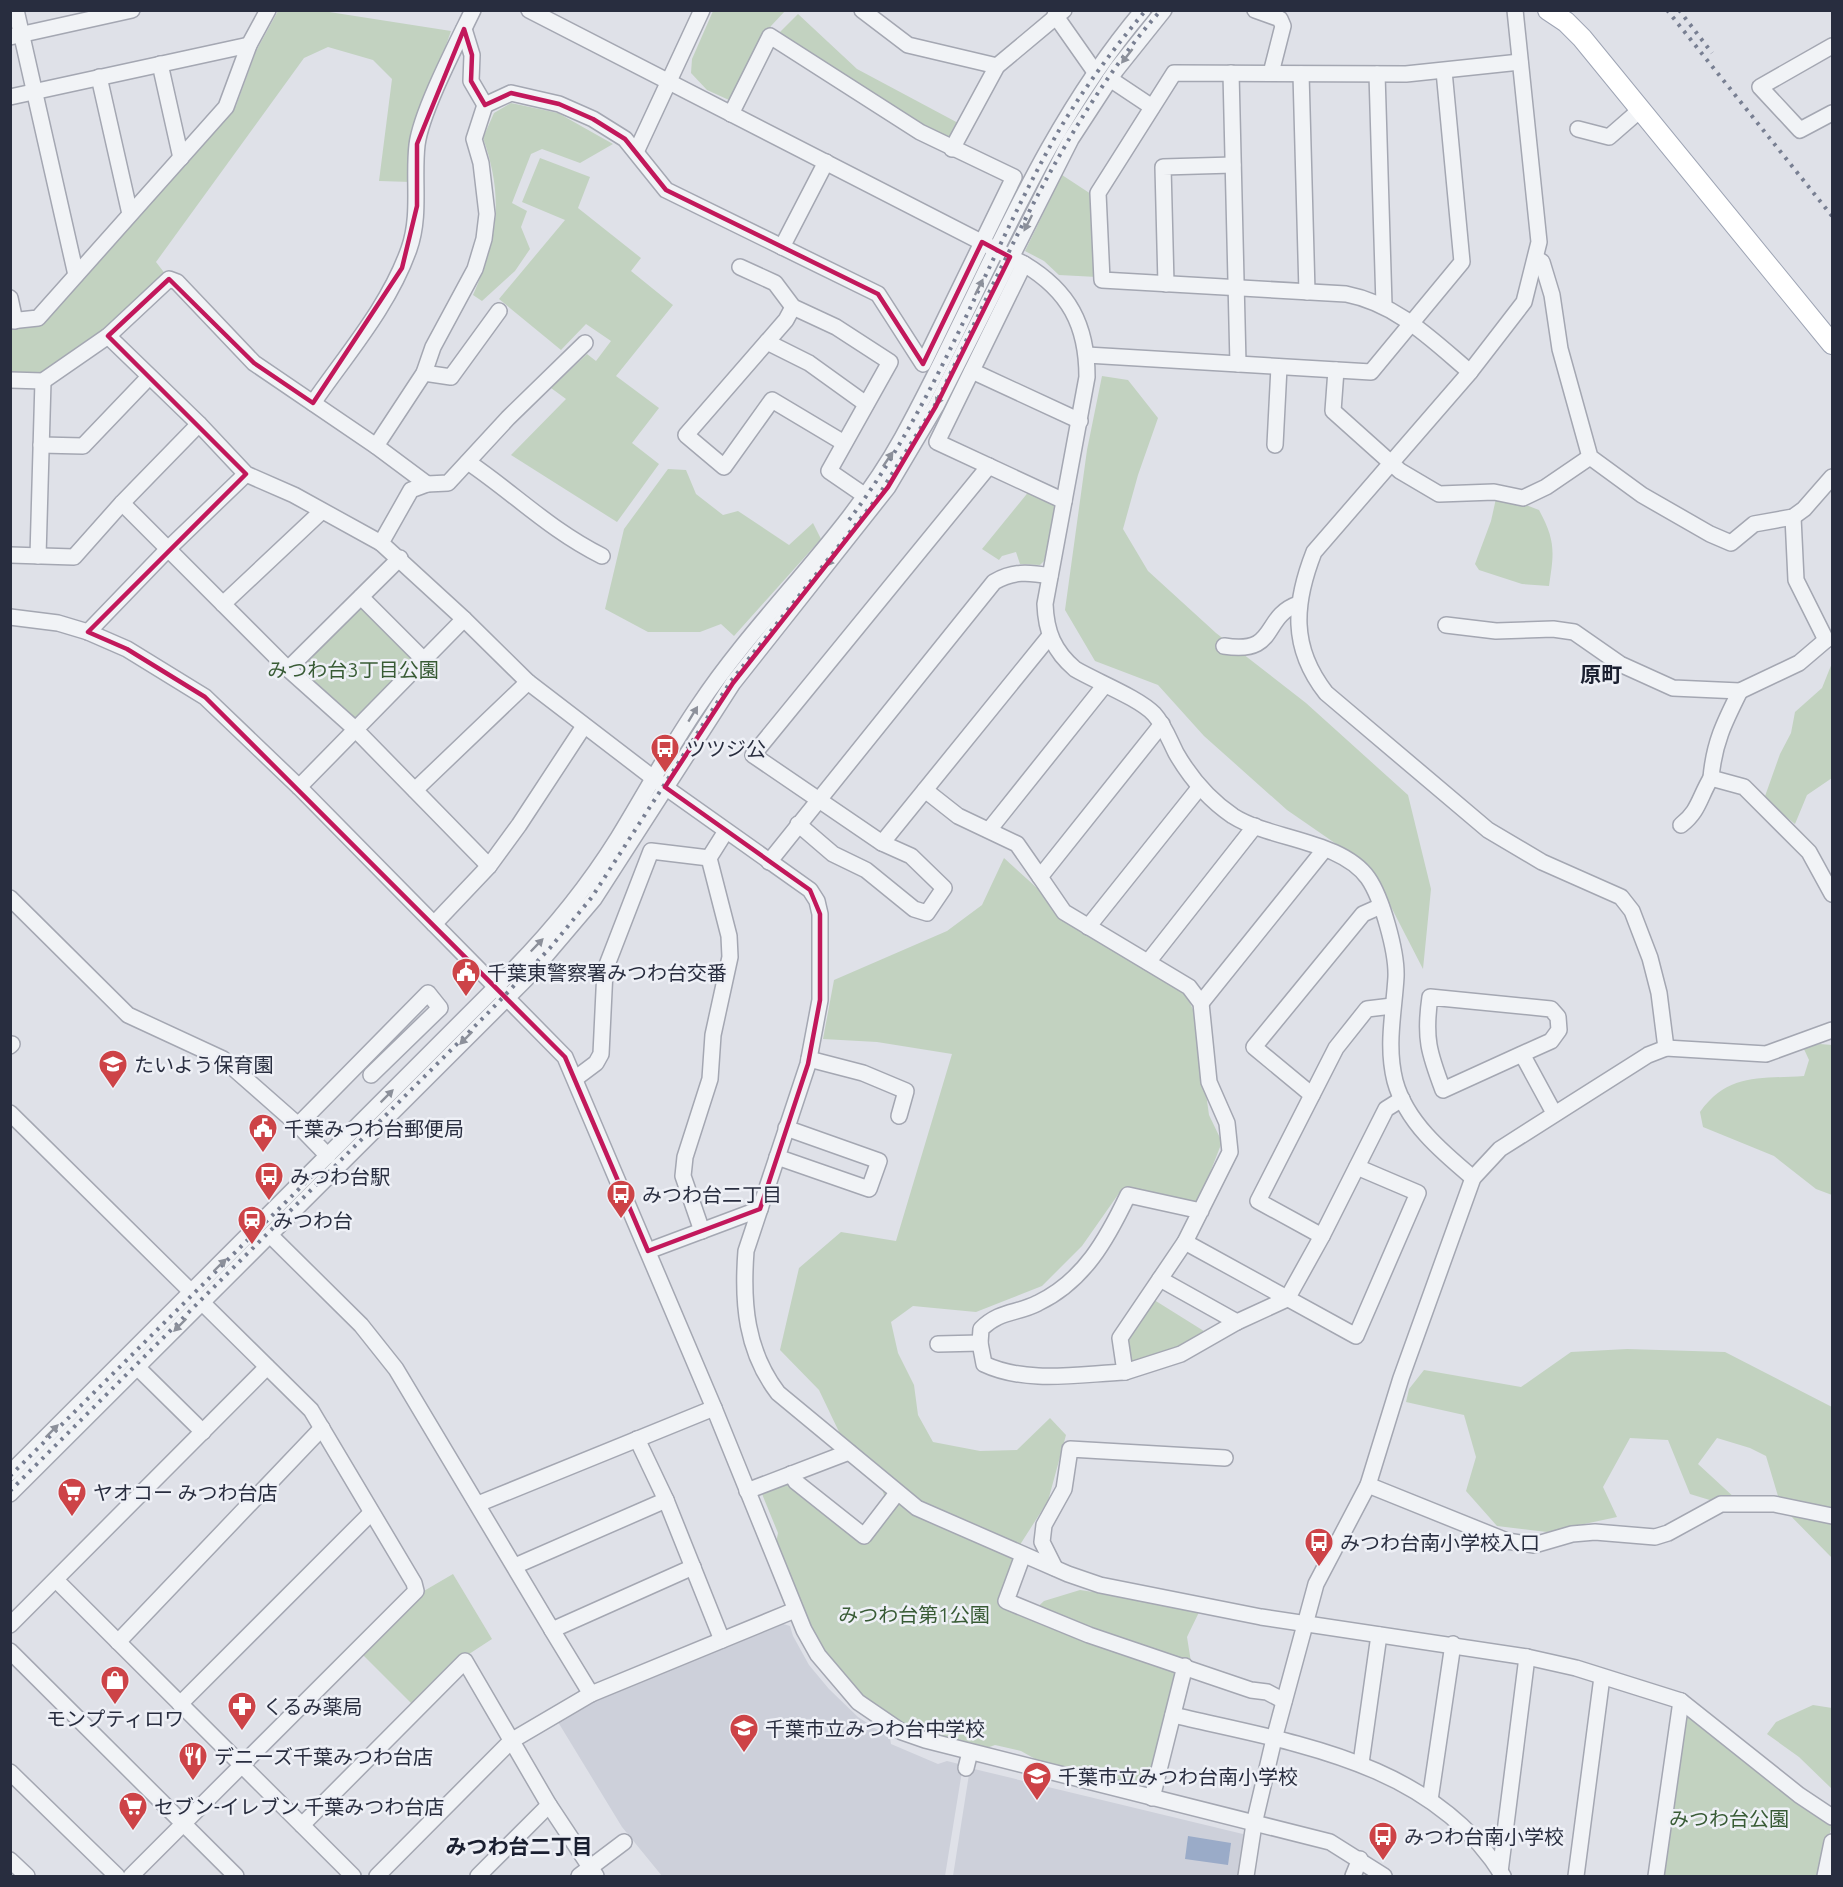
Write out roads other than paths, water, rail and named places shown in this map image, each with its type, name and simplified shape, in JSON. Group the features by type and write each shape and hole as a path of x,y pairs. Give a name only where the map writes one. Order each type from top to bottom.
{"main road":[{"path":"1548,10 1563,16 1833,344"}],"street":[{"path":"16,10 16,35 35,91 76,275"},
{"path":"16,35 87,15 132,10"},
{"path":"10,298 13,321 38,318 226,108 249,45 268,10"},
{"path":"313,403 385,298 402,268 410,246 417,206 417,144 425,118 473,10"},
{"path":"529,10 982,242 1047,278 1059,291 1080,326 1087,355 1087,377 1045,604 1049,638 1064,660 1075,669 1140,703 1162,724 1199,788 1224,809 1255,826 1338,854 1367,877 1381,906 1395,960 1389,1038 1395,1080 1402,1099 1432,1142 1473,1178"},
{"path":"636,152 702,10"},
{"path":"862,10 908,45 997,66"},
{"path":"1064,501 937,442 972,371 1010,257 1058,132 1095,72 1143,10"},
{"path":"10,1494 137,1367 197,1297 328,1155 543,939 582,891 733,683 888,487 936,406 1071,139 1110,79 1164,10"},
{"path":"1256,10 1280,19 1283,26 1272,73"},
{"path":"1515,10 1539,242 1537,259 1520,309 1470,372 1314,552 1302,584 1298,604 1299,631 1304,656 1314,678 1326,693 1488,830 1542,862 1621,897 1632,911 1650,958 1659,993 1666,1048"},
{"path":"952,149 997,66 1060,13 1095,72"},
{"path":"464,29 472,56 471,81 485,105"},
{"path":"375,446 424,373 433,347 475,269 484,239 487,214 486,190 474,138 485,105 510,93 559,104 593,119 625,139 666,190 878,294 923,364 1014,177 920,132 770,36 731,114"},
{"path":"10,96 249,45"},
{"path":"1833,46 1760,87 1800,130 1833,113"},
{"path":"1470,372 1413,323 1384,305 1346,294 1102,280 1098,193 1174,73 1377,74 1444,71 1520,62"},
{"path":"160,64 181,158"},
{"path":"1087,355 1371,372 1462,262 1444,71"},
{"path":"1231,73 1238,364"},
{"path":"1301,74 1306,292"},
{"path":"1377,74 1384,305"},
{"path":"99,77 130,214"},
{"path":"1110,79 1152,107"},
{"path":"1578,129 1608,137 1640,110"},
{"path":"782,247 826,162"},
{"path":"1166,284 1163,166 1233,165"},
{"path":"10,1473 197,1297 271,1236 508,998 594,899 660,783 699,704 864,495 900,441 1010,257"},
{"path":"1537,259 1542,262 1552,295 1560,349 1590,457 1642,495 1731,543 1754,524 1793,517 1804,509 1833,477"},
{"path":"740,267 775,283 793,306 836,327 890,362 829,471 864,495"},
{"path":"10,380 43,381 108,336 169,279 177,282 219,323 254,363 427,484"},
{"path":"793,306 786,320 686,435 724,467 772,400 844,443"},
{"path":"424,373 451,376 498,311"},
{"path":"108,336 199,424 246,474 294,495 381,543 400,558 528,682 660,783 810,890 818,901 820,1000 809,1059 746,1251 743,1283 749,1335 755,1354 765,1376 778,1393 897,1493 938,1518 1023,1555 1100,1585 1303,1624 1453,1644 1527,1658 1602,1677 1681,1701 1799,1795 1833,1817"},
{"path":"767,342 809,363 866,404"},
{"path":"381,543 411,490 427,484 448,483 585,343"},
{"path":"1275,445 1279,367"},
{"path":"1336,370 1334,411 1392,463 1439,494 1494,492 1523,498 1545,488 1590,457"},
{"path":"972,371 1080,421"},
{"path":"42,445 83,446 149,377"},
{"path":"38,556 43,381"},
{"path":"10,555 74,557 122,503 199,424"},
{"path":"468,462 523,506 581,545 602,556"},
{"path":"798,824 833,854 866,870 914,909 927,913 944,888 912,856 882,843 753,755 989,466"},
{"path":"88,632 168,549 246,474"},
{"path":"122,503 288,669 354,728 489,866"},
{"path":"223,604 322,511"},
{"path":"1446,625 1496,631 1553,629 1574,632 1620,664 1673,688 1740,691 1799,663 1829,640 1796,580 1793,517"},
{"path":"288,669 400,558"},
{"path":"769,862 994,582 1007,575 1020,572 1050,576"},
{"path":"361,597 423,660"},
{"path":"1224,646 1241,649 1261,643 1287,608 1298,604"},
{"path":"10,617 58,623 88,632 128,649 205,697 299,787 565,1057 576,1078 714,1408 795,1610 818,1655 858,1702 902,1732 970,1752 1330,1842 1384,1876"},
{"path":"299,787 354,728 464,619"},
{"path":"882,843 1049,638"},
{"path":"415,790 528,682"},
{"path":"989,830 1104,686"},
{"path":"1681,825 1695,814 1711,778 1714,750 1719,732 1740,691"},
{"path":"1040,877 1162,724"},
{"path":"434,924 489,866 519,825 584,726"},
{"path":"1711,778 1744,787 1809,852 1833,894"},
{"path":"1088,927 1199,788"},
{"path":"925,790 958,816 1017,844 1064,912 1189,987 1202,1003 1209,1082 1227,1123 1230,1152 1185,1242 1120,1338 1125,1372"},
{"path":"1148,962 1255,826"},
{"path":"702,1231 683,1176 685,1157 710,1079 713,1035 727,982 730,957 729,936 709,858 726,831"},
{"path":"1202,1003 1324,850"},
{"path":"576,1078 596,1063 601,1054 605,970 651,851 709,858"},
{"path":"10,898 128,1015 223,1059 298,1125 328,1155"},
{"path":"1312,1095 1254,1047 1363,914 1381,906"},
{"path":"298,1125 428,993 440,1008 371,1074"},
{"path":"1430,997 1551,1009 1558,1017 1559,1030 1551,1041 1522,1054 1443,1090 1428,1049 1426,1023 1430,997"},
{"path":"1322,1236 1258,1202 1336,1048 1367,1009 1392,1006"},
{"path":"1246,1876 1254,1824 1303,1624 1322,1570 1368,1485 1401,1378 1473,1178 1500,1149 1648,1055 1666,1048 1766,1054 1833,1030"},
{"path":"1522,1054 1554,1113"},
{"path":"809,1059 863,1073 906,1091 899,1116"},
{"path":"1201,1211 1128,1196 1106,1241 1080,1274 1038,1303 993,1317 981,1329 980,1343 984,1364 1003,1373 1054,1376 1125,1372 1181,1354 1237,1322 1287,1299 1322,1236 1386,1109 1402,1099"},
{"path":"10,1113 311,1410 414,1583 416,1591 131,1876"},
{"path":"777,1157 869,1189 879,1161 786,1128"},
{"path":"1185,1242 1356,1336 1418,1193 1357,1167"},
{"path":"648,1251 760,1209"},
{"path":"271,1236 378,1344 396,1369 591,1694"},
{"path":"1160,1279 1237,1322"},
{"path":"938,1344 980,1343"},
{"path":"137,1367 203,1432"},
{"path":"10,1625 267,1367"},
{"path":"478,1504 714,1408"},
{"path":"118,1642 322,1428"},
{"path":"638,1439 666,1500 722,1640"},
{"path":"1056,1568 1042,1542 1044,1525 1064,1489 1070,1449 1225,1458"},
{"path":"747,1491 849,1452"},
{"path":"791,1474 796,1482 864,1536 897,1493"},
{"path":"1368,1485 1507,1541 1534,1545 1572,1534 1595,1532 1655,1537 1668,1533 1721,1504 1774,1504 1833,1516"},
{"path":"515,1566 666,1500"},
{"path":"180,1704 371,1513"},
{"path":"1023,1555 1006,1601 1089,1635 1251,1690 1267,1692 1284,1701"},
{"path":"552,1630 693,1567"},
{"path":"56,1580 353,1876"},
{"path":"377,1876 511,1742 591,1694 795,1610"},
{"path":"1361,1763 1379,1635"},
{"path":"1430,1800 1453,1644"},
{"path":"10,1651 236,1876"},
{"path":"1501,1874 1527,1658"},
{"path":"302,1826 465,1661 588,1873 624,1842"},
{"path":"1152,1798 1185,1666"},
{"path":"1576,1876 1602,1677"},
{"path":"1656,1876 1681,1701"},
{"path":"1173,1715 1313,1748 1382,1772 1430,1800 1476,1843 1501,1874"},
{"path":"966,1768 970,1752"},
{"path":"10,1772 117,1876"},
{"path":"478,1876 549,1805"},
{"path":"1825,1876 1833,1842"},
{"path":"1353,1876 1360,1859"},
{"path":"10,1860 27,1876"}],"water":[{"path":"1188,1836 1231,1843 1228,1865 1185,1859"}],"railway":[{"path":"849,520 881,475 935,379 1007,230 1058,132 1099,69 1146,10"},
{"path":"10,1491 487,1014 550,948 592,897 731,681 877,498 935,405 1009,251 1063,150 1092,101 1125,54 1161,10"},
{"path":"1667,10 1832,216"},
{"path":"1679,10 1712,53"},
{"path":"10,1476 314,1174"}],"place":[{"name":"ツツジ公","path":"665,774"},
{"name":"千葉東警察署みつわ台交番","path":"466,998"},
{"name":"たいよう保育園","path":"113,1090"},
{"name":"千葉みつわ台郵便局","path":"263,1154"},
{"name":"みつわ台駅","path":"269,1202"},
{"name":"みつわ台二丁目","path":"621,1220"},
{"name":"みつわ台","path":"252,1246"},
{"name":"ヤオコー みつわ台店","path":"72,1518"},
{"name":"みつわ台南小学校入口","path":"1319,1568"},
{"name":"モンプティロワ","path":"115,1706"},
{"name":"くるみ薬局","path":"242,1732"},
{"name":"千葉市立みつわ台中学校","path":"744,1754"},
{"name":"デニーズ千葉みつわ台店","path":"193,1782"},
{"name":"千葉市立みつわ台南小学校","path":"1037,1802"},
{"name":"セブン-イレブン 千葉みつわ台店","path":"133,1832"},
{"name":"みつわ台南小学校","path":"1383,1862"}],"district":[{"name":"原町","path":"1601,674"},
{"name":"みつわ台二丁目","path":"519,1846"}],"park label":[{"name":"みつわ台3丁目公園","path":"353,669"},
{"name":"みつわ台第1公園","path":"914,1614"},
{"name":"みつわ台公園","path":"1729,1818"}]}
